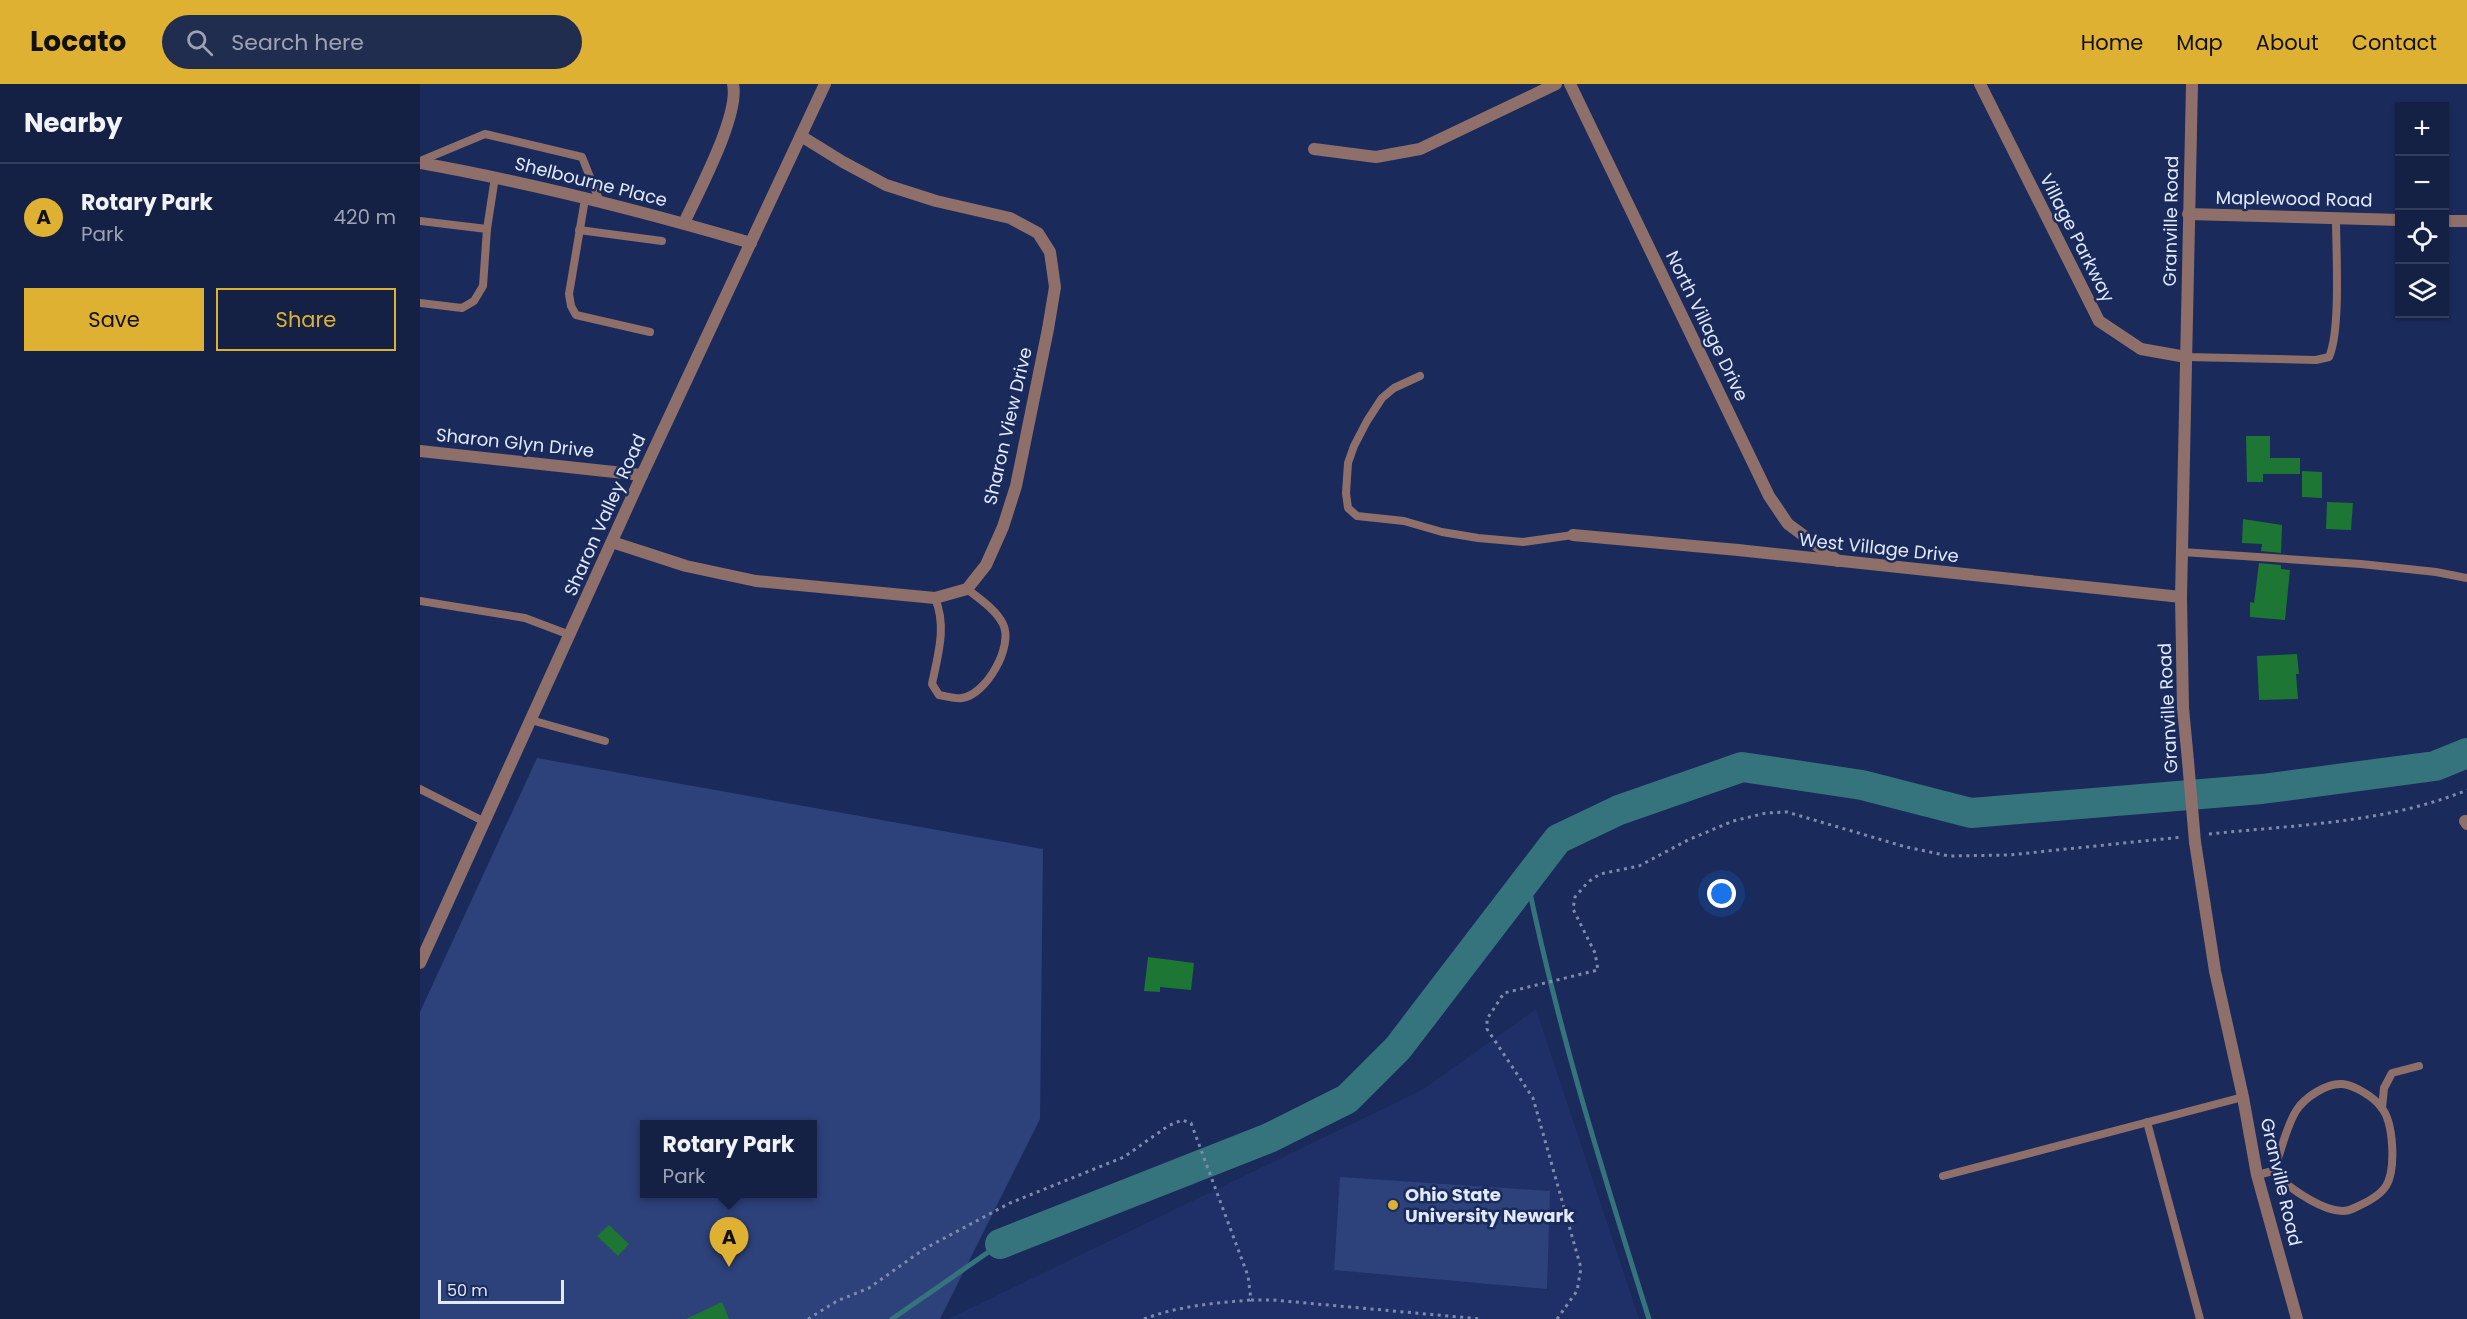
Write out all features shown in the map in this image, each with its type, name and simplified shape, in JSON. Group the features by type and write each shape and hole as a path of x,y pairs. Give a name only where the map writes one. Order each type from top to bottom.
{"street":[{"path":"684,223 728,123 735,92 733,84"},
{"name":"Sharon Valley Road","path":"420,963 424,943 485,822 642,475 825,84"},
{"path":"1314,148 1376,156 1420,149 1556,84"},
{"name":"North Village Drive","path":"1570,84 1769,496 1788,524 1839,562"},
{"name":"Village Parkway","path":"1980,84 2099,321 2141,349 2186,357"},
{"name":"Granville Road","path":"2192,84 2181,597 2183,708 2188,761 2201,839 2215,971 2243,1097 2257,1175 2297,1319"},
{"name":"Sharon View Drive","path":"801,136 886,185 936,201 1010,218 1038,233 1050,252 1055,287 1016,486 1003,527 986,565 967,589"},
{"name":"Shelbourne Place","path":"420,162 600,202 751,243"},
{"name":"Maplewood Road","path":"2188,214 2395,220"},
{"path":"2449,221 2467,221"},
{"name":"Sharon Glyn Drive","path":"420,451 642,475"},
{"name":"West Village Drive","path":"1573,535 2181,597"},
{"path":"612,542 686,566 756,581 935,598 967,589"}],"lane":[{"path":"420,162 485,134 582,157 600,202"},
{"path":"420,303 462,308 474,301 483,286 487,229 495,177"},
{"path":"585,199 569,294 571,306 576,315 650,332"},
{"path":"2186,357 2316,360 2329,357 2332,350 2335,309 2336,218"},
{"path":"420,220 487,229"},
{"path":"579,230 662,241"},
{"path":"1420,376 1394,388 1382,398 1367,421 1348,463 1346,493 1348,508 1357,516 1404,521 1442,532 1478,538 1523,542 1573,535"},
{"path":"2182,552 2361,564 2436,572 2467,578"},
{"path":"935,598 941,613 941,637 932,684 939,694 963,698 981,688 1006,649 1004,625 988,605 967,589"},
{"path":"420,601 525,618 570,634"},
{"path":"531,720 605,741"},
{"path":"420,789 485,822"},
{"path":"2273,1171 2292,1188 2326,1208 2348,1211 2368,1202 2386,1187 2392,1166 2392,1144 2382,1108 2384,1088 2392,1073 2419,1066"},
{"path":"2273,1171 2296,1111 2308,1098 2326,1087 2342,1084 2367,1094 2382,1108"},
{"path":"1943,1176 2243,1097"},
{"path":"2147,1122 2200,1319"},
{"path":"2257,1175 2273,1171"}],"path":[{"path":"2201,839 2357,818 2412,808 2467,790"},
{"path":"1557,1319 1577,1291 1581,1268 1533,1098 1487,1029 1487,1019 1504,993 1598,969 1595,953 1573,909 1575,897 1588,882 1600,874 1639,866 1688,840 1733,821 1766,813 1787,812 1906,847 1949,856 2009,855 2182,837"},
{"path":"808,1319 837,1301 869,1288 924,1249 1010,1203 1124,1157 1168,1126 1182,1120 1191,1123 1248,1276 1251,1300"},
{"path":"1144,1319 1170,1310 1251,1300 1273,1300 1481,1319"}],"shaded area":[{"path":"537,758 1043,849 1040,1119 940,1319 420,1319 420,1012"},
{"name":"Ohio State University Newark","path":"1536,1009 1639,1319 948,1319 1422,1090"},
{"path":"1340,1177 1550,1191 1547,1289 1334,1270"}],"building":[{"path":"2246,436 2270,436 2270,458 2300,458 2300,474 2263,474 2263,482 2247,482"},
{"path":"2302,471 2322,472 2322,498 2302,497"},
{"path":"2327,502 2353,503 2351,530 2326,529"},
{"path":"2243,519 2282,525 2281,553 2261,551 2262,544 2242,543"},
{"path":"2259,563 2281,565 2281,569 2290,570 2285,620 2250,617 2250,602 2254,603"},
{"path":"2297,654 2298,699 2259,700 2257,656"},
{"path":"1148,957 1194,963 1191,990 1160,987 1160,992 1144,991"},
{"path":"609,1225 629,1244 618,1256 597,1236"},
{"path":"722,1302 729,1319 686,1319"}],"waterway":[{"path":"1000,1244 1269,1138 1347,1099 1398,1048 1558,839 1619,810 1742,767 1862,785 1971,813 2262,789 2435,766 2467,753"},
{"path":"1527,878 1567,1045 1598,1155 1649,1319"},
{"path":"892,1319 1000,1244"}],"place":[{"name":"Ohio State University Newark","path":"1393,1205"},
{"name":"Rotary Park","path":"729,1267"}]}
